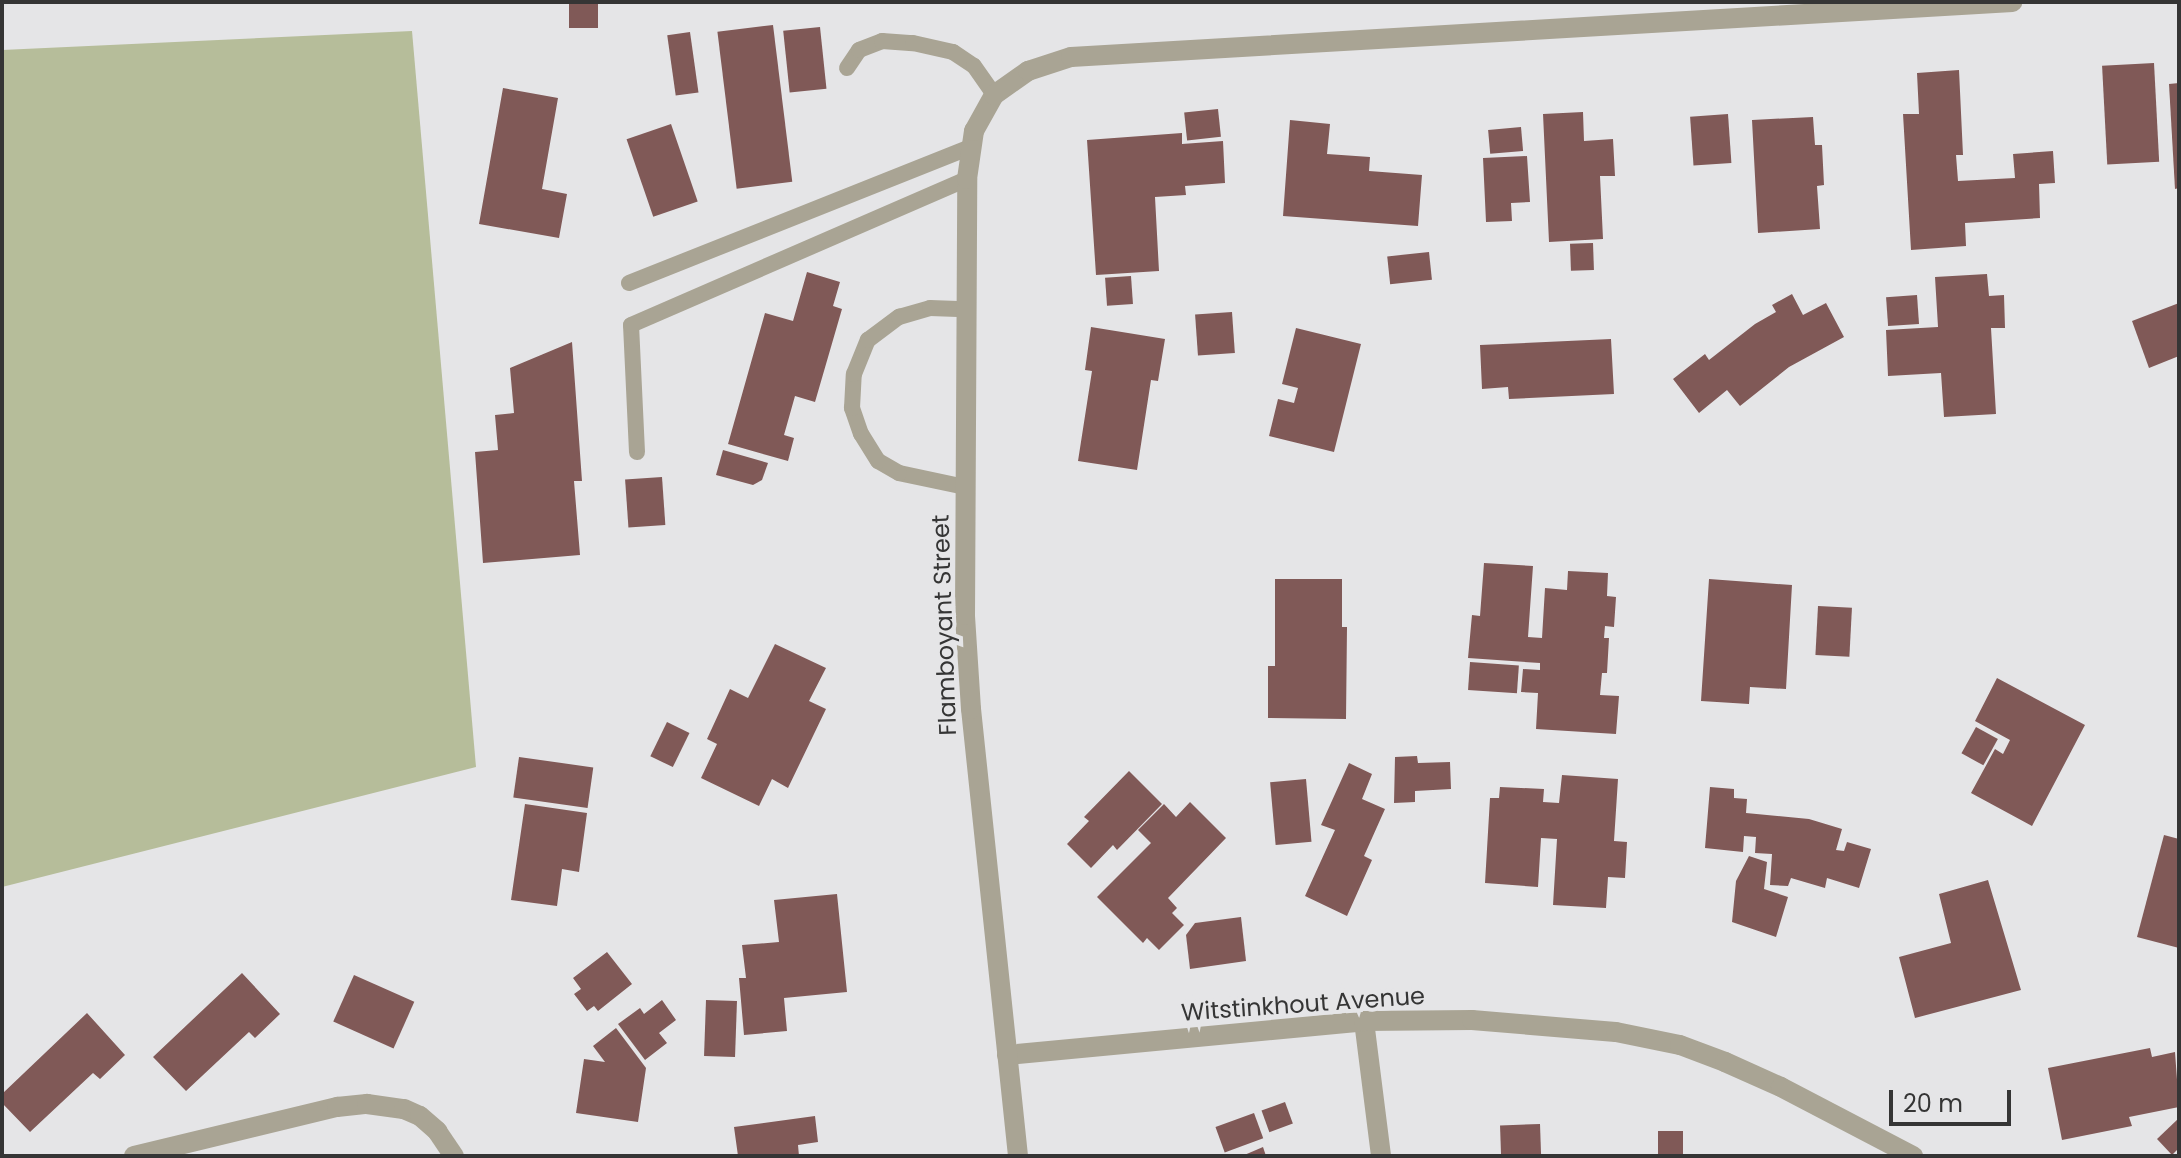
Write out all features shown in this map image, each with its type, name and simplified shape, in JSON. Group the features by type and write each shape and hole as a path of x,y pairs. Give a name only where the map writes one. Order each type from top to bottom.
{"street":[{"path":"994,95 1028,71 1071,57 2012,2"},
{"name":"Flamboyant Street","path":"994,95 982,113 970,147 967,179 965,615 971,709 1018,1156"},
{"name":"Witstinkhout Avenue","path":"1007,1055 1364,1021 1472,1020 1616,1032 1680,1045 1781,1087 1913,1156"},
{"path":"1364,1021 1381,1156"},
{"path":"134,1156 337,1107 367,1104 404,1109 420,1116 437,1131 454,1156"}],"lane":[{"path":"847,68 859,50 882,41 913,43 953,52 974,66 994,95"},
{"path":"629,283 970,147"},
{"path":"637,452 631,325 967,179"},
{"path":"965,309 930,308 899,317 868,340 854,374 852,408 861,434 878,461 899,473 965,487"}],"green space":[{"path":"412,31 476,767 2,887 2,50"}],"building":[{"path":"569,2 598,2 598,28 569,28"},
{"path":"773,25 792,182 737,189 717,32"},
{"path":"820,27 826,89 790,93 783,31"},
{"path":"690,32 698,92 676,96 667,35"},
{"path":"2154,63 2159,162 2107,165 2102,66"},
{"path":"1959,70 1963,155 1956,155 1958,181 2015,178 2013,154 2053,151 2055,183 2039,184 2040,218 1965,223 1966,246 1911,250 1903,114 1919,114 1917,73"},
{"path":"2179,83 2179,188 2175,189 2169,84"},
{"path":"503,88 558,98 542,189 567,194 559,238 479,224"},
{"path":"1218,109 1221,137 1187,140 1184,113"},
{"path":"1583,112 1584,141 1613,139 1615,176 1600,176 1603,239 1549,242 1543,114"},
{"path":"1728,114 1731,163 1694,166 1690,117"},
{"path":"1813,117 1815,145 1822,145 1824,185 1817,186 1820,229 1758,233 1752,120"},
{"path":"1290,120 1330,124 1327,154 1370,157 1369,171 1422,175 1418,226 1283,216"},
{"path":"671,124 698,202 653,217 627,139"},
{"path":"1521,127 1523,151 1490,154 1488,130"},
{"path":"1182,133 1182,144 1223,141 1225,183 1185,186 1186,195 1155,197 1159,271 1096,275 1087,140"},
{"path":"1527,156 1530,202 1511,203 1512,221 1486,222 1483,158"},
{"path":"1593,243 1594,270 1571,271 1570,244"},
{"path":"1429,252 1432,280 1390,284 1387,256"},
{"path":"807,272 840,282 833,306 842,309 815,402 795,396 784,435 794,438 788,461 728,444 765,313 793,321"},
{"path":"1987,274 1989,296 2004,295 2005,328 1991,328 1996,414 1944,417 1941,373 1888,376 1886,330 1938,327 1935,277"},
{"path":"1131,276 1133,304 1107,306 1105,278"},
{"path":"1792,294 1803,315 1826,303 1844,337 1789,367 1740,406 1727,390 1699,413 1673,379 1705,354 1709,360 1755,324 1776,312 1772,305"},
{"path":"1917,295 1919,324 1888,326 1886,297"},
{"path":"2179,303 2179,356 2149,368 2132,321"},
{"path":"1232,312 1235,353 1198,355 1195,315"},
{"path":"1091,327 1165,339 1158,381 1151,380 1137,470 1078,461 1092,371 1085,370"},
{"path":"1296,328 1361,344 1334,452 1269,436 1278,399 1294,403 1298,388 1282,384"},
{"path":"1611,339 1614,394 1509,399 1508,387 1482,389 1480,345"},
{"path":"572,342 582,481 574,481 580,555 483,563 475,452 498,450 495,415 514,413 510,368"},
{"path":"723,450 768,463 762,480 753,485 716,475"},
{"path":"662,477 665,525 628,527 625,480"},
{"path":"1484,563 1533,566 1528,637 1542,638 1545,588 1567,590 1568,571 1608,573 1607,596 1616,597 1614,627 1605,626 1604,638 1609,638 1607,673 1602,673 1600,695 1619,696 1616,734 1536,729 1538,693 1521,692 1523,669 1540,670 1540,663 1468,658 1472,615 1480,616"},
{"path":"1275,579 1342,579 1342,627 1347,627 1346,719 1268,718 1268,666 1275,666"},
{"path":"1709,579 1792,585 1786,689 1750,687 1749,704 1701,701"},
{"path":"1818,606 1852,608 1849,657 1815,655"},
{"path":"775,644 826,668 809,701 826,709 788,788 772,779 759,806 701,778 717,744 707,739 730,689 748,698"},
{"path":"1470,662 1519,665 1517,693 1468,690"},
{"path":"1997,678 2085,725 2032,826 1971,793 1995,749 2003,754 2010,740 1975,721"},
{"path":"667,722 689,733 673,767 650,756"},
{"path":"1976,727 1998,739 1983,765 1961,753"},
{"path":"1417,756 1418,763 1450,762 1451,789 1415,791 1415,802 1394,803 1395,757"},
{"path":"519,757 593,767 588,808 513,798"},
{"path":"1349,763 1372,774 1362,799 1385,809 1364,856 1372,860 1347,916 1305,896 1335,830 1321,825"},
{"path":"1129,771 1162,804 1117,850 1113,845 1091,868 1067,844 1089,821 1084,817"},
{"path":"1562,775 1618,779 1614,841 1627,842 1625,878 1608,877 1606,908 1553,905 1557,839 1541,838 1538,887 1485,883 1490,798 1499,798 1500,787 1544,789 1543,802 1559,803"},
{"path":"1306,779 1311,842 1276,845 1270,782"},
{"path":"1710,787 1734,789 1734,798 1747,799 1746,813 1809,819 1842,829 1836,850 1844,851 1847,842 1871,849 1859,888 1827,878 1825,888 1791,878 1788,886 1770,885 1772,854 1755,853 1756,837 1744,836 1743,852 1705,848"},
{"path":"1190,802 1226,838 1168,898 1177,908 1172,913 1184,925 1159,950 1147,938 1143,943 1097,897 1151,843 1138,830 1164,804 1176,817"},
{"path":"525,804 587,813 579,872 562,869 557,906 511,900"},
{"path":"2164,835 2179,839 2179,948 2137,937"},
{"path":"1749,856 1767,862 1764,889 1788,897 1776,937 1732,922 1736,881"},
{"path":"1988,880 2021,990 1915,1018 1899,957 1951,943 1939,894"},
{"path":"837,894 847,992 784,998 787,1031 744,1035 739,978 746,978 742,945 779,942 774,900"},
{"path":"1241,917 1246,961 1190,969 1186,935 1195,923"},
{"path":"607,952 632,984 598,1011 594,1006 587,1011 574,994 581,989 573,978"},
{"path":"242,973 280,1014 255,1038 249,1032 186,1091 153,1057"},
{"path":"354,975 414,1002 394,1048 333,1022"},
{"path":"662,1000 676,1020 659,1033 667,1043 645,1060 618,1024 640,1008 644,1014"},
{"path":"706,1000 737,1001 735,1057 704,1056"},
{"path":"87,1013 125,1055 100,1079 93,1073 30,1132 2,1103 2,1094"},
{"path":"616,1028 646,1068 638,1122 576,1113 584,1059 605,1062 593,1046"},
{"path":"2150,1048 2152,1057 2175,1052 2179,1107 2129,1117 2132,1126 2062,1140 2048,1068"},
{"path":"1285,1102 1293,1124 1269,1132 1262,1111"},
{"path":"1254,1113 1263,1138 1225,1152 1215,1127"},
{"path":"815,1116 818,1142 798,1145 799,1156 738,1156 734,1127"},
{"path":"2179,1118 2179,1148 2172,1155 2157,1139"},
{"path":"1540,1124 1541,1156 1501,1156 1500,1125"},
{"path":"1658,1131 1683,1131 1683,1156 1658,1156"},
{"path":"1263,1147 1266,1156 1242,1156"}]}
